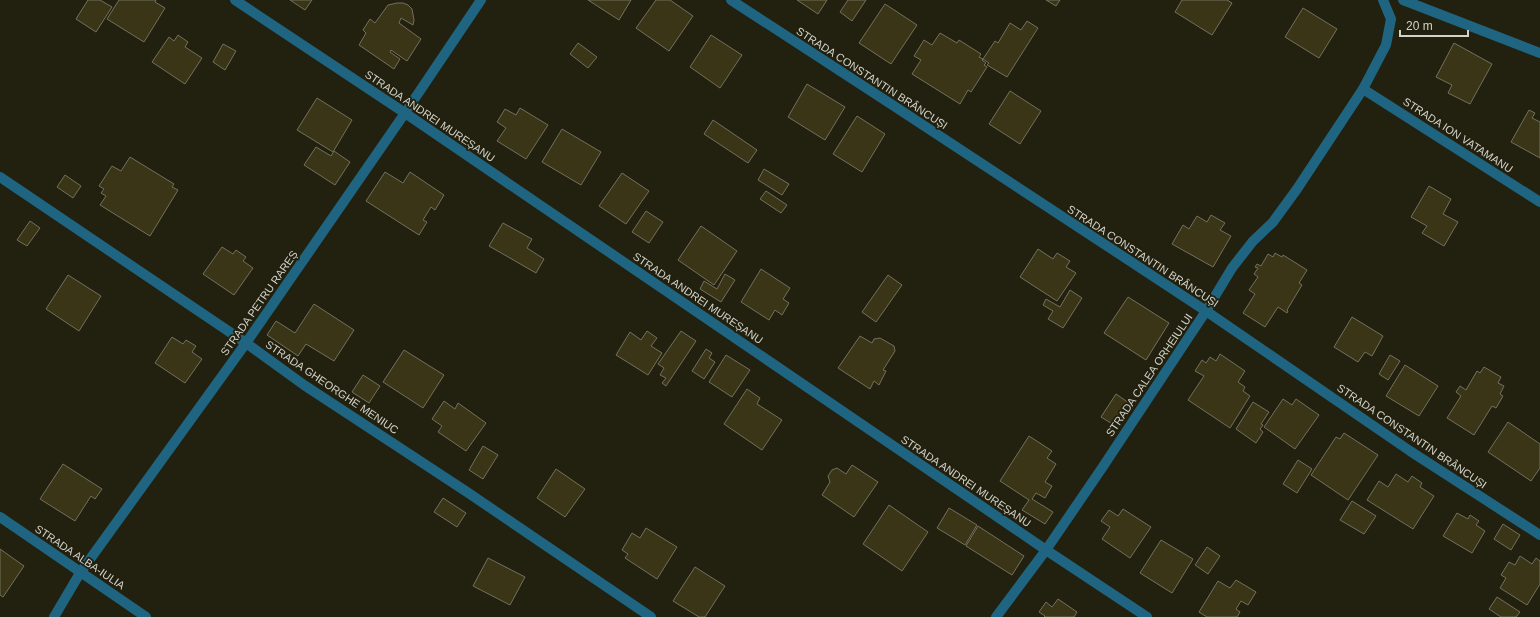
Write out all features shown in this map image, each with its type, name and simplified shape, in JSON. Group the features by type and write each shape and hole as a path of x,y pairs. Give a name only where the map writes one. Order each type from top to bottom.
{"street":[{"name":"STRADA ANDREI MUREȘANU","path":"235,0 405,113 1046,550 1147,617"},
{"name":"STRADA PETRU RAREȘ","path":"54,617 80,573 246,343 481,0"},
{"name":"STRADA CONSTANTIN BRÂNCUȘI","path":"731,0 1206,311 1410,451 1540,535"},
{"name":"STRADA CALEA ORHEIULUI","path":"996,617 1046,550 1206,311 1232,268 1253,241 1273,222 1297,189 1363,89 1386,45 1391,18 1384,0"},
{"path":"1404,0 1540,52"},
{"name":"STRADA ION VATAMANU","path":"1363,89 1540,202"},
{"name":"STRADA GHEORGHE MENIUC","path":"0,177 246,343 304,385 474,496 651,617"},
{"name":"STRADA ALBA-IULIA","path":"0,517 146,617"}],"building":[{"path":"88,0 100,0 112,7 96,32 76,19"},
{"path":"119,0 156,0 155,2 165,8 144,42 107,19"},
{"path":"290,0 312,0 305,10"},
{"path":"588,0 631,0 619,20"},
{"path":"656,0 670,0 693,16 669,51 636,28"},
{"path":"797,0 827,0 818,14"},
{"path":"848,0 866,0 852,21 840,12"},
{"path":"1046,0 1060,0 1056,6"},
{"path":"1182,0 1227,0 1232,3 1212,35 1175,12"},
{"path":"397,3 408,5 412,9 414,20 413,25 401,18 399,23 421,39 407,61 391,50 390,52 400,59 394,69 359,45 366,33 363,30 370,19 375,23 388,5"},
{"path":"885,4 917,25 891,64 859,43"},
{"path":"1303,8 1337,29 1319,58 1285,37"},
{"path":"1027,21 1038,28 1007,77 987,65 989,63 983,59 995,41 998,43 1010,23 1021,30"},
{"path":"940,33 957,43 959,40 981,54 979,57 986,63 984,65 987,67 971,92 968,90 960,104 912,74 921,60 914,56 924,40 932,45"},
{"path":"178,35 188,42 185,47 202,58 185,84 152,62 169,37 174,41"},
{"path":"711,35 742,55 720,88 690,67"},
{"path":"578,43 597,57 588,68 570,54"},
{"path":"1454,43 1492,64 1470,104 1448,93 1452,85 1436,77"},
{"path":"223,44 236,51 225,70 213,62"},
{"path":"807,84 845,107 825,140 788,117"},
{"path":"1010,91 1041,111 1020,144 989,124"},
{"path":"317,98 352,120 333,152 297,130"},
{"path":"520,108 548,125 526,159 497,141 506,128 497,122 505,109 516,115"},
{"path":"1529,110 1535,113 1532,118 1540,122 1540,158 1511,142"},
{"path":"857,116 885,134 862,172 833,154"},
{"path":"713,120 757,150 748,163 704,134"},
{"path":"562,129 601,152 581,185 542,162"},
{"path":"316,147 331,156 334,151 350,162 335,185 304,165"},
{"path":"130,157 174,184 172,187 178,190 150,236 100,205 106,196 101,193 104,189 99,186 112,166 121,171"},
{"path":"764,169 789,184 782,195 758,180"},
{"path":"385,172 403,183 410,172 444,195 435,210 431,207 423,220 427,222 419,235 366,201"},
{"path":"622,173 649,191 626,224 599,206"},
{"path":"65,175 81,186 73,198 57,187"},
{"path":"1429,186 1451,199 1443,214 1458,222 1444,246 1422,233 1427,226 1411,217"},
{"path":"766,191 787,205 781,213 760,199"},
{"path":"646,211 663,222 649,243 632,232"},
{"path":"1211,215 1225,223 1220,230 1231,236 1213,267 1172,244 1183,225 1189,229 1197,216 1207,222"},
{"path":"30,221 40,228 27,246 17,240"},
{"path":"503,223 532,239 527,248 544,259 536,273 489,246"},
{"path":"701,226 737,251 714,285 678,260"},
{"path":"222,247 233,254 236,250 246,257 243,261 253,268 234,295 203,274"},
{"path":"1038,249 1053,259 1057,253 1070,261 1066,267 1076,273 1057,301 1020,277"},
{"path":"1275,253 1282,257 1283,255 1307,270 1299,283 1302,285 1287,310 1287,313 1278,307 1265,327 1243,313 1255,294 1249,290 1258,277 1254,274 1258,268 1255,267 1257,264 1261,266 1268,254 1273,257"},
{"path":"761,269 790,288 783,299 789,303 782,315 775,310 769,320 741,302"},
{"path":"725,274 735,280 721,302 700,289 704,281 717,289"},
{"path":"68,275 101,296 79,331 46,309"},
{"path":"888,275 902,285 876,322 862,312"},
{"path":"1070,290 1082,298 1063,328 1048,319 1053,311 1043,305 1046,299 1060,307"},
{"path":"1128,297 1169,323 1146,360 1104,333"},
{"path":"314,304 354,330 334,361 306,344 298,356 267,335 276,321 295,333"},
{"path":"1352,317 1383,336 1372,356 1365,352 1358,362 1334,347"},
{"path":"647,331 657,338 651,346 662,353 648,375 616,355 630,332 641,340"},
{"path":"681,331 696,341 666,386 662,383 666,378 660,375 664,368 658,364"},
{"path":"860,336 872,343 874,339 880,338 894,346 895,351 883,370 886,371 879,385 874,381 870,389 838,368"},
{"path":"172,337 183,344 186,340 196,346 192,352 202,359 185,383 155,363"},
{"path":"706,349 712,353 709,358 715,362 704,379 692,371"},
{"path":"404,350 444,375 423,408 383,382"},
{"path":"1220,354 1245,371 1238,382 1245,387 1243,391 1250,396 1230,428 1188,400 1204,376 1195,371 1202,360 1206,363 1210,357 1216,361"},
{"path":"726,355 750,370 732,397 709,382"},
{"path":"1390,355 1400,361 1388,380 1379,374"},
{"path":"1405,365 1438,386 1419,416 1386,396"},
{"path":"1484,367 1501,377 1498,383 1504,386 1500,394 1503,396 1496,408 1492,406 1474,435 1447,418 1461,396 1456,392 1460,386 1466,390 1477,371 1480,373"},
{"path":"363,375 380,386 369,403 352,392"},
{"path":"747,389 760,398 757,404 782,420 762,450 724,424"},
{"path":"1116,394 1129,403 1114,425 1101,417"},
{"path":"1283,399 1292,405 1296,399 1319,415 1295,449 1264,427"},
{"path":"444,401 455,409 458,403 486,423 466,451 438,432 442,426 432,419"},
{"path":"1253,402 1269,412 1261,424 1263,425 1260,429 1263,432 1256,443 1236,429"},
{"path":"1508,422 1540,444 1540,468 1531,481 1488,452"},
{"path":"1344,433 1378,455 1348,500 1311,475 1336,437 1340,439"},
{"path":"1029,436 1052,451 1047,458 1056,464 1045,482 1052,486 1045,498 1036,493 1032,499 1053,512 1045,524 1022,510 1029,500 1000,481"},
{"path":"483,446 498,455 483,479 469,470"},
{"path":"1298,460 1312,469 1297,493 1283,484"},
{"path":"63,464 102,489 95,499 91,496 75,521 40,499"},
{"path":"852,465 878,482 854,517 822,495 830,482 828,476 832,470 837,468 846,474"},
{"path":"556,469 585,489 565,517 537,498"},
{"path":"1396,474 1408,482 1412,476 1422,483 1420,487 1434,496 1413,529 1367,500 1379,481 1388,487"},
{"path":"443,498 466,513 457,527 434,512"},
{"path":"1352,501 1376,516 1364,534 1340,520"},
{"path":"889,505 928,532 902,571 863,544"},
{"path":"949,508 977,525 965,545 937,528"},
{"path":"1123,509 1151,527 1130,558 1102,539 1110,527 1101,521 1109,510 1118,516"},
{"path":"1457,513 1468,519 1470,515 1479,521 1476,525 1485,531 1472,553 1443,536"},
{"path":"1503,524 1520,535 1511,550 1494,539"},
{"path":"978,526 1024,556 1012,575 966,546"},
{"path":"646,528 677,547 657,579 625,558 628,554 622,550 632,533 640,538"},
{"path":"1161,540 1193,559 1172,593 1140,573"},
{"path":"1207,547 1220,556 1208,574 1195,565"},
{"path":"0,549 24,566 3,597 0,595"},
{"path":"1520,556 1532,564 1536,558 1540,561 1540,584 1527,605 1500,588 1506,578 1501,575 1509,562 1515,565"},
{"path":"488,558 525,577 510,605 473,586"},
{"path":"695,567 725,586 705,617 699,617 673,601"},
{"path":"1236,580 1256,592 1248,605 1241,601 1236,609 1240,612 1237,617 1207,617 1199,612 1218,581 1230,588"},
{"path":"1497,597 1520,612 1516,617 1501,617 1489,609"},
{"path":"1058,599 1077,612 1074,617 1044,617 1045,616 1039,612 1046,602 1052,607"}]}
